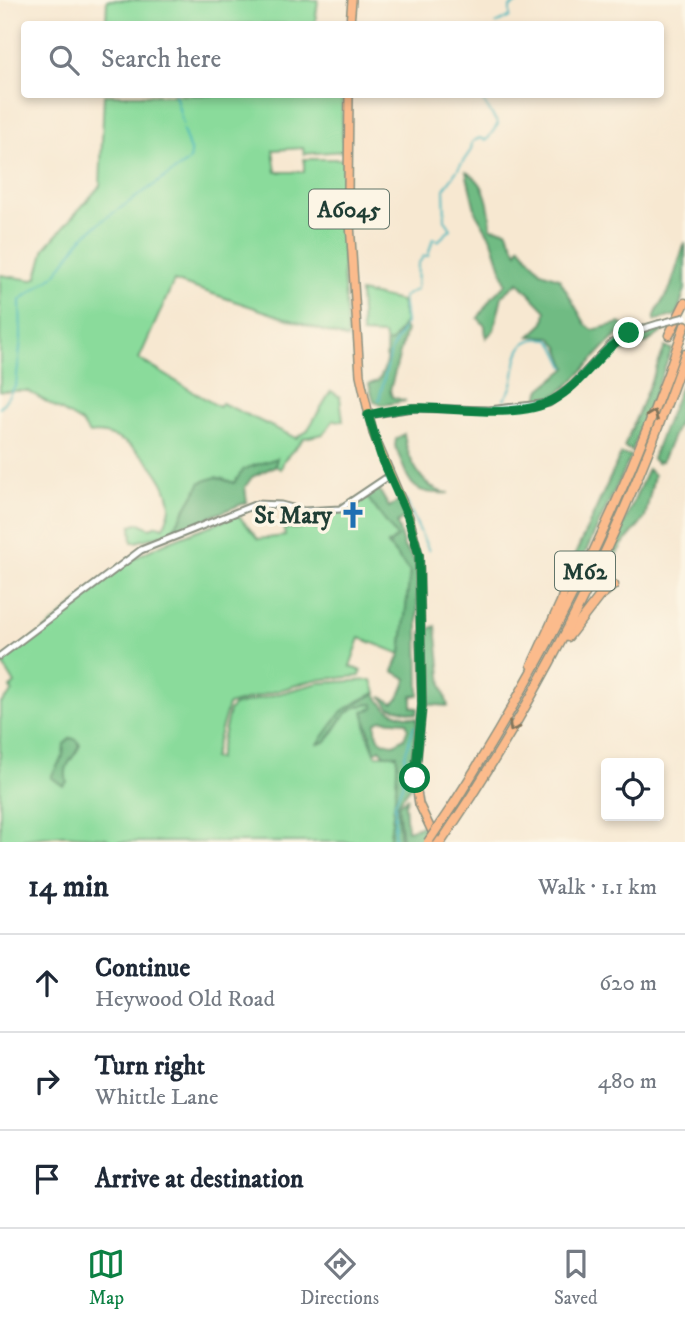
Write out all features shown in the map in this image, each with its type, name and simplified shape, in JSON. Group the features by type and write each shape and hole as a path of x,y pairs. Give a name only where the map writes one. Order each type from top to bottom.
{"highway":[{"path":"669,335 685,303"},
{"name":"M62","path":"428,842 500,730 547,648 620,496 685,325"},
{"name":"M62","path":"526,706 600,561 633,488 685,354"},
{"name":"M62","path":"500,730 561,602 571,565"},
{"name":"M62","path":"439,842 463,810 572,630 599,597 614,585"}],"main road":[{"path":"350,21 352,0"},
{"name":"A6045","path":"349,98 348,196 357,342 368,415 389,476 408,517 419,555 422,705 415,778 419,804 439,842"}],"street":[{"path":"368,415 413,408 489,410 549,402 572,386 612,343 629,333 685,317"},
{"path":"0,656 141,550 257,505 281,505 304,511 340,509 389,476"}],"green space":[{"path":"107,0 318,0 315,21 106,21"},
{"path":"104,98 342,98 343,151 304,154 303,148 273,150 276,172 304,172 304,159 343,159 343,272 348,339 174,281 139,359 219,407 222,403 296,438 307,431 331,391 340,397 343,421 334,420 323,434 304,438 284,460 281,469 275,466 276,460 255,465 234,483 222,478 201,483 172,532 136,542 132,542 131,526 140,523 150,528 157,525 164,527 169,512 168,494 153,467 129,445 102,434 89,434 82,423 28,391 0,391 0,275 32,280 37,277 45,248 100,186"},
{"path":"466,172 479,182 483,189 491,228 506,230 517,252 520,246 541,272 559,278 586,325 593,330 620,323 628,328 605,346 564,389 538,403 540,390 567,368 559,347 551,337 530,336 544,323 546,311 518,282 502,296 494,330 486,338 485,326 478,318 492,297 506,284 492,240 476,213"},
{"path":"685,242 685,289 677,315 654,321 656,312 671,286"},
{"path":"360,292 401,301 405,321 392,342 386,343 384,335 362,334"},
{"path":"673,324 638,348 612,350 635,334"},
{"path":"403,327 406,330 390,390 392,397 406,401 383,405 374,402 369,384 378,381 383,371 386,343 392,342"},
{"path":"665,347 672,349 632,451 624,447"},
{"path":"685,375 685,408 662,461 657,463 652,459"},
{"path":"404,434 413,463 424,480 431,487 449,493 425,492 412,483 395,446 396,439"},
{"path":"621,454 631,456 579,566 574,557"},
{"path":"277,458 275,466 252,477 245,487 247,502 172,532 201,482 216,477 234,483 244,469"},
{"path":"648,469 654,475 645,518 622,545 606,571 607,561"},
{"path":"378,488 389,507 399,501 405,518 397,523 404,547 417,563 419,695 412,696 412,707 418,708 417,714 389,707 381,696 393,703 399,698 407,679 393,671 401,653 410,572 388,545 397,537 367,497"},
{"path":"367,497 397,537 388,544 410,571 401,654 360,638 350,666 361,671 360,676 314,680 228,705 213,758 218,759 229,711 233,706 318,683 372,680 376,693 351,706 322,740 329,736 346,713 362,705 375,704 374,708 364,711 367,733 376,755 397,755 389,842 112,842 106,838 63,835 0,842 0,704 13,692 10,688 15,684 1,661 32,640 120,568 162,544 238,515 258,539 285,536 284,528 301,529 306,524 316,529 317,514 341,511"},
{"path":"436,626 442,685 448,706 426,704 422,632"},
{"path":"376,693 392,712 417,718 412,785 397,804 400,842 389,842 397,755 385,755 380,749 375,752 363,711 374,708 374,704 349,711 325,742 318,744 342,711","holes":["381,720 406,722 408,728 404,738 394,744 382,741 376,732 376,723"]},
{"path":"71,738 77,740 80,745 67,766 67,782 63,786 51,777 63,756 64,744"},
{"path":"408,797 405,804 407,830 425,825 428,830 420,842 402,842 398,805"}],"waterway":[{"path":"501,21 510,17 510,7 523,0"},
{"path":"176,98 183,124"},
{"path":"379,400 391,351 406,323 403,297 417,289 418,264 424,256 428,256 433,238 438,241 451,229 445,220 444,189 471,150 472,142 479,138 487,140 498,124 483,98"},
{"path":"0,408 16,385 21,339 20,300 55,275 81,239 103,220 189,161 191,154 183,130"},
{"path":"504,399 510,390 517,359 525,343 535,339 549,339 565,367"},
{"path":"406,501 429,551"},
{"path":"394,842 395,803 402,786 405,755 414,726"}],"place":[{"name":"St Mary","path":"353,515"}],"route":[{"path":"415,778 422,705 418,619 421,577 419,555 416,538 381,456 368,415 413,408 489,410 536,406 549,402 572,386 612,343 629,333"}]}
